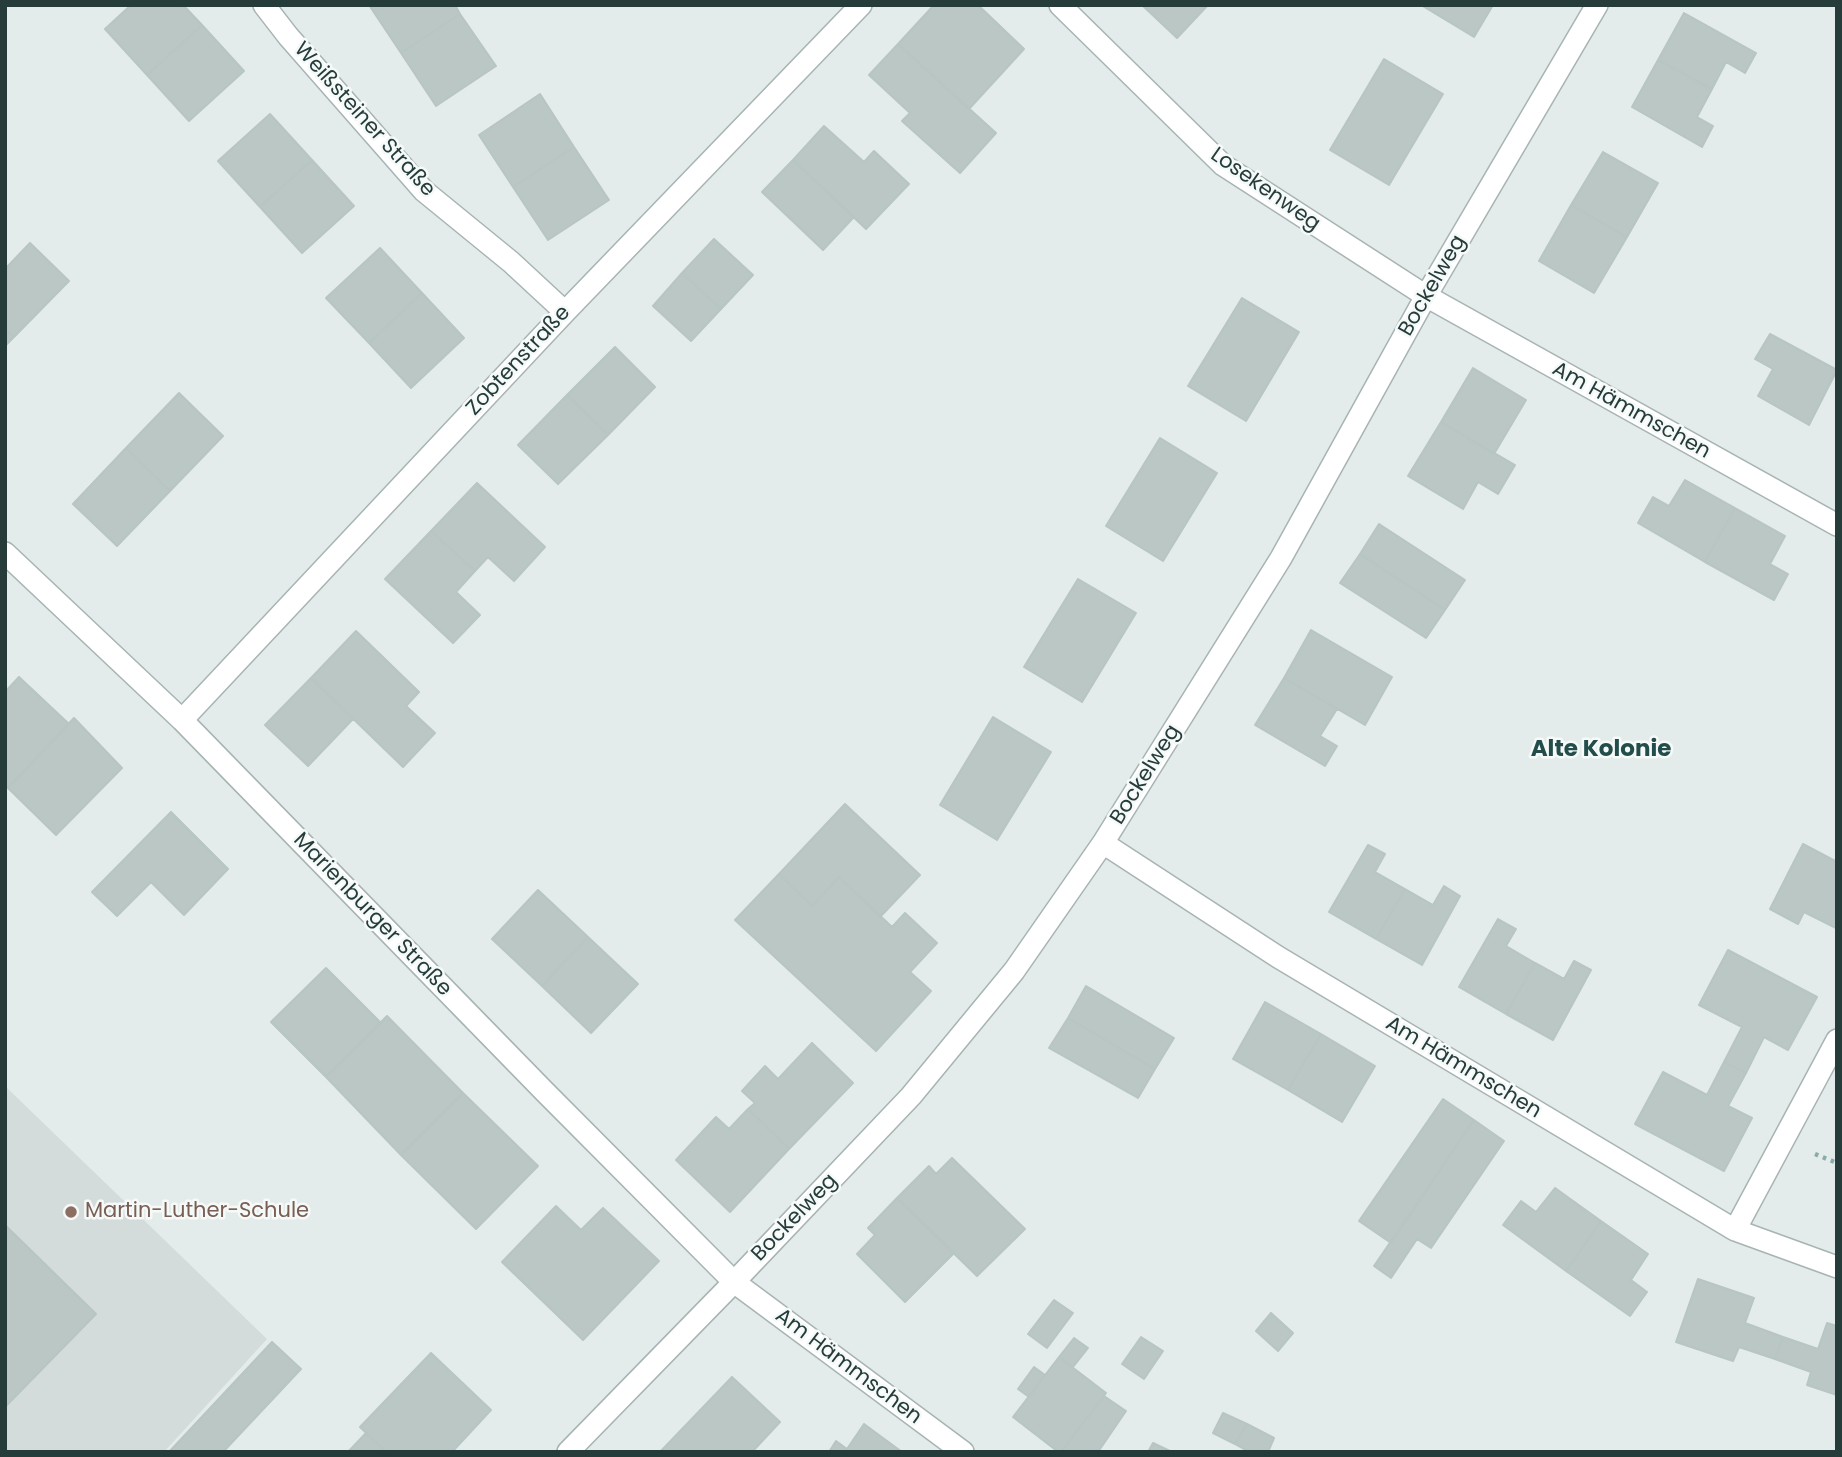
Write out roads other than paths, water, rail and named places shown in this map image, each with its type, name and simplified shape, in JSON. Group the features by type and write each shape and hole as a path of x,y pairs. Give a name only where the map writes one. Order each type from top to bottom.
{"street":[{"name":"Weißsteiner Straße","path":"264,5 424,191 511,262 565,312"},
{"name":"Zobtenstraße","path":"182,720 565,312 861,5"},
{"name":"Losekenweg","path":"1060,5 1223,165 1426,296"},
{"name":"Bockelweg","path":"568,1452 911,1096 1014,971 1103,843 1281,558 1426,296 1597,5"},
{"name":"Am Hämmschen","path":"1426,296 1837,525"},
{"name":"Marienburger Straße","path":"5,553 182,720 734,1282"},
{"name":"Am Hämmschen","path":"1103,843 1278,957 1735,1230 1837,1267"},
{"path":"1735,1230 1837,1040"},
{"name":"Am Hämmschen","path":"734,1282 963,1452"}],"place":[{"name":"Martin-Luther-Schule","path":"71,1212"}],"district":[{"name":"Alte Kolonie","path":"1601,750"}]}
